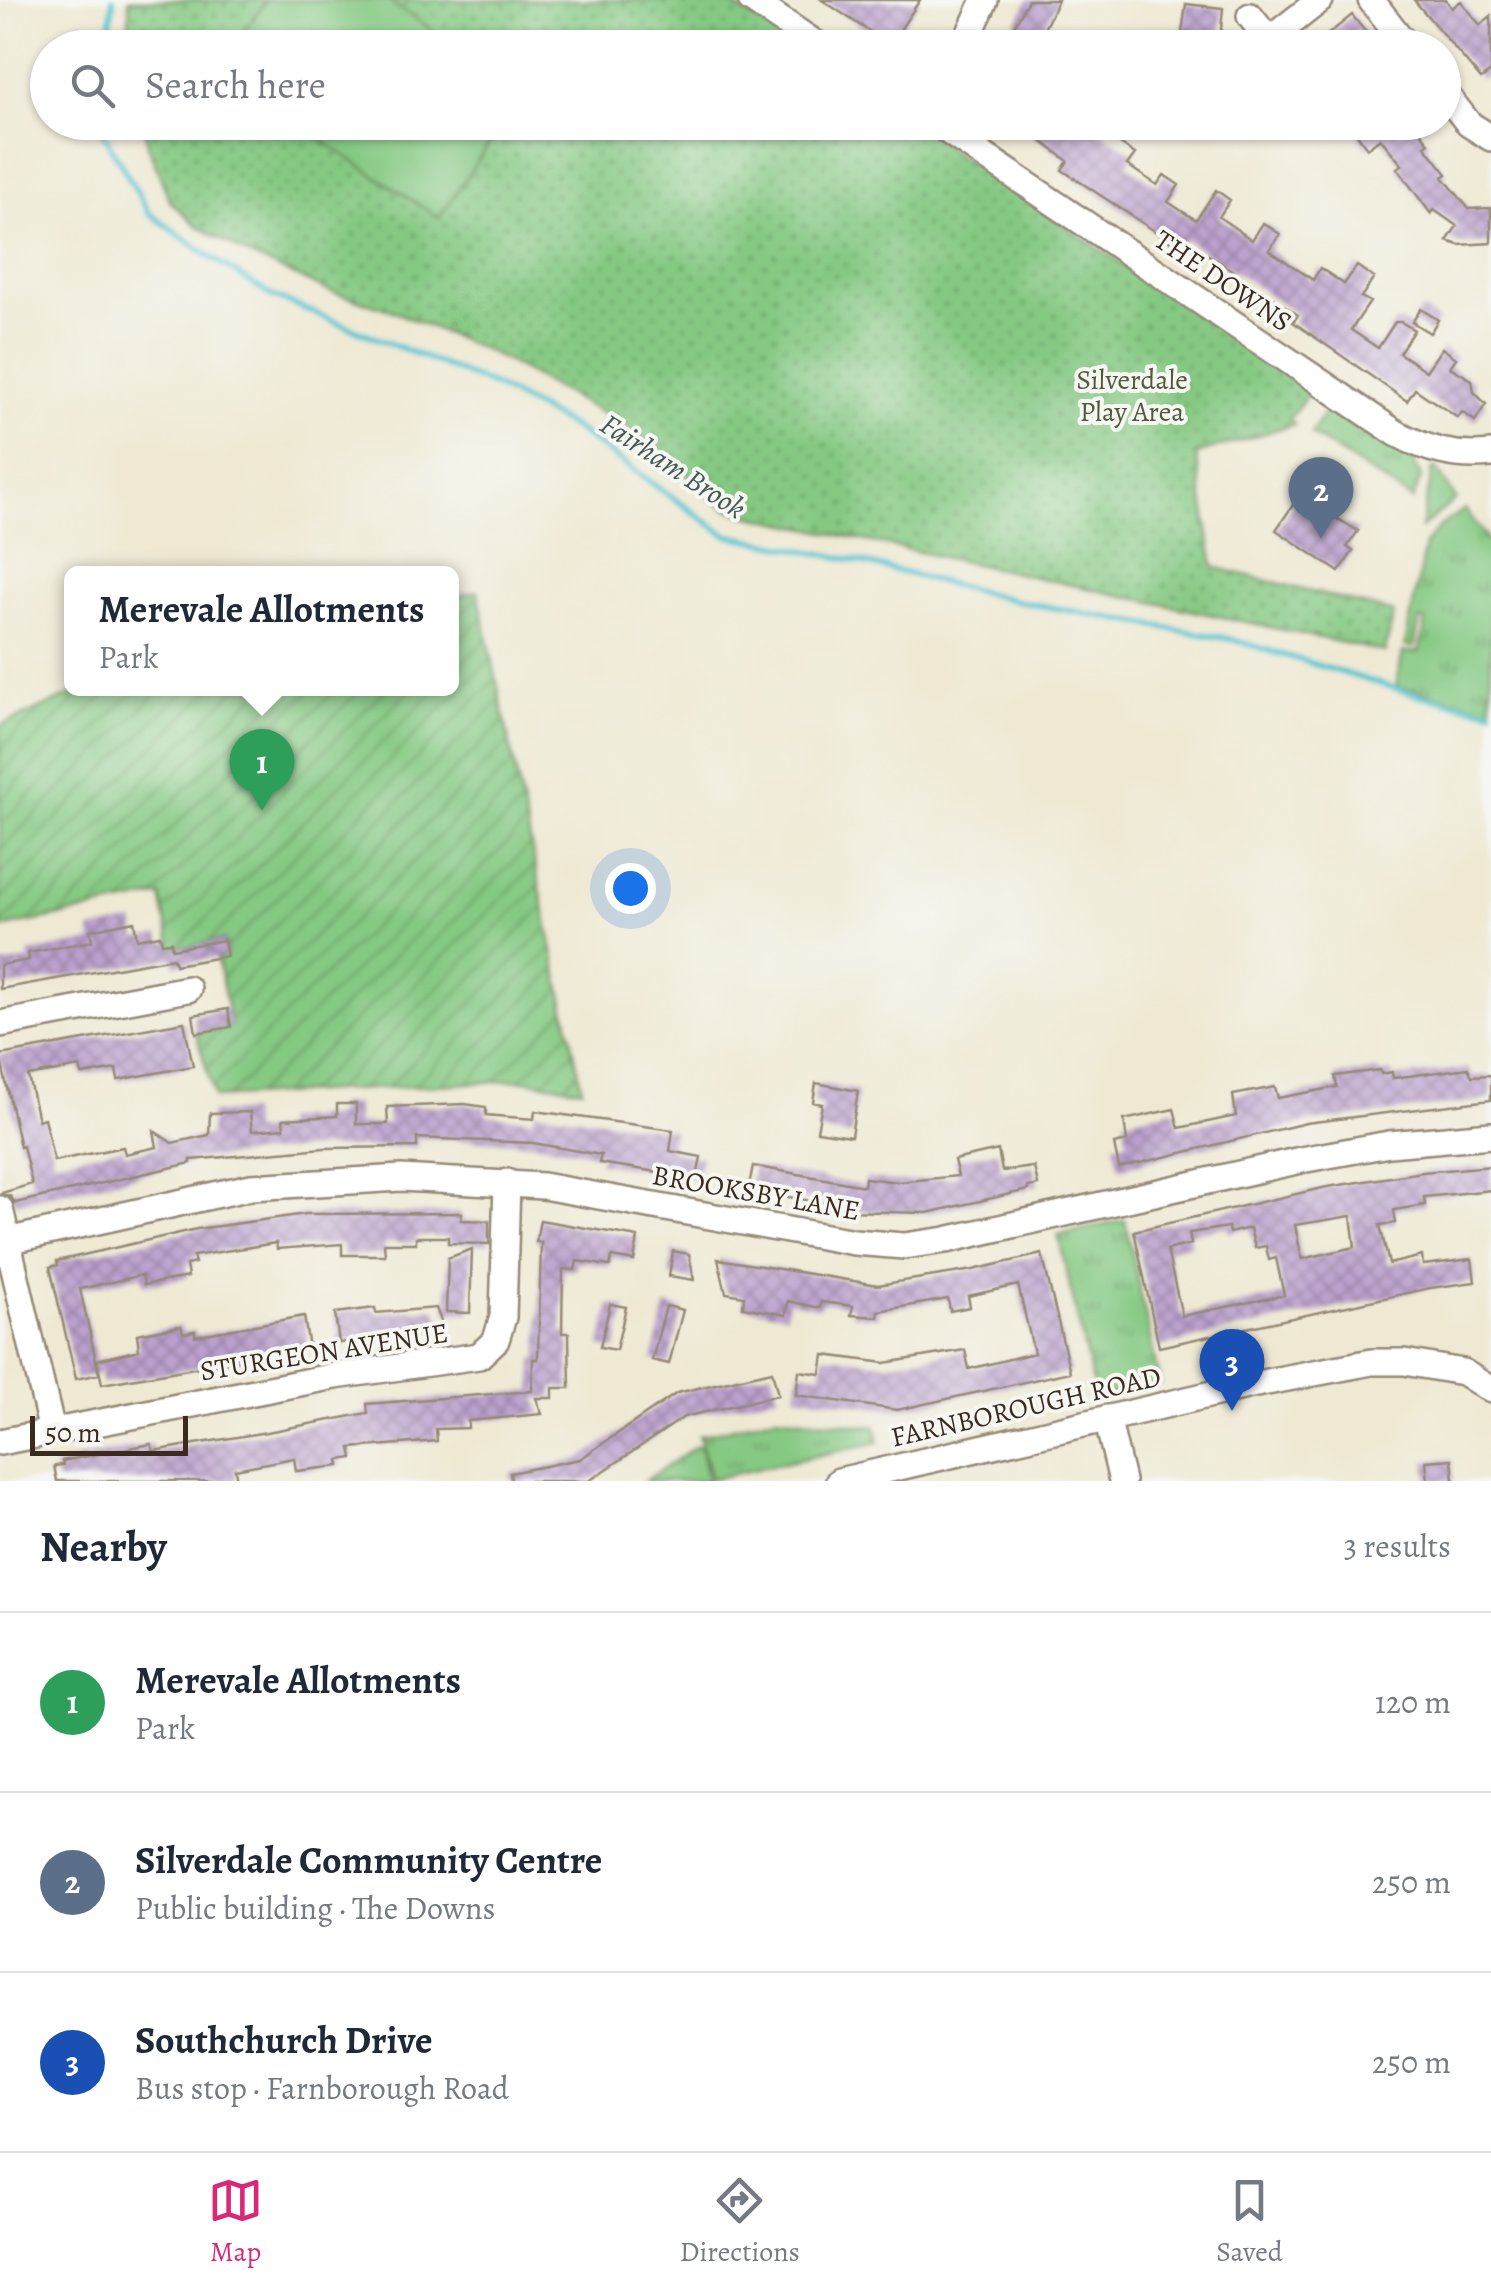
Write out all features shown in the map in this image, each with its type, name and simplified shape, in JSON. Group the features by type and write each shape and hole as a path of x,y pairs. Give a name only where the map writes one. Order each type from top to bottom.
{"street":[{"path":"751,0 795,30"},
{"path":"971,30 985,0"},
{"path":"1287,30 1320,0"},
{"path":"1370,0 1394,30"},
{"path":"1250,16 1261,30"},
{"path":"1461,114 1491,138"},
{"name":"THE DOWNS","path":"961,140 1396,433 1448,454 1491,454"},
{"path":"0,1024 188,990"},
{"name":"BROOKSBY LANE","path":"8,1241 251,1187 341,1179 543,1186 854,1242 904,1246 946,1240 1316,1157 1389,1144 1491,1135"},
{"name":"STURGEON AVENUE","path":"0,1442 335,1376 479,1356 496,1340 504,1317 506,1182"},
{"path":"0,1209 52,1431"},
{"name":"FARNBOROUGH ROAD","path":"839,1481 1251,1385 1372,1362 1404,1362 1462,1372 1491,1366"},
{"name":"FARNBOROUGH ROAD","path":"1462,1372 1491,1390"},
{"path":"1107,1418 1122,1481"}],"green space":[{"path":"129,0 725,0 771,30 129,30"},
{"path":"266,0 387,0 432,30 246,30"},
{"name":"Silverdale Play Area","path":"147,140 936,140 1311,389 1289,420 1295,424 1196,454 1214,567 1394,613 1385,652 727,508 700,491 678,463 627,427 489,352 388,309 329,291 248,255 197,226 170,201"},
{"path":"322,140 491,140 439,218"},
{"path":"1332,401 1409,451 1421,477 1413,500 1311,434"},
{"path":"1433,468 1456,499 1421,528"},
{"path":"1465,509 1491,544 1491,708 1396,686 1403,652 1419,652 1426,621 1420,620 1414,647 1405,646 1425,544 1440,526"},
{"path":"478,591 582,1089 523,1080 215,1098 196,1033 231,1026 217,958 227,955 224,940 172,949 161,896 0,928 0,726 69,696 459,696 459,595"},
{"path":"1125,1220 1160,1384 1096,1398 1058,1235"},
{"path":"776,1416 876,1427 879,1442 711,1479 699,1436"},
{"path":"700,1446 708,1481 645,1481 695,1447"}],"building":[{"path":"822,0 920,0 900,30 867,30"},
{"path":"1028,0 1058,0 1044,30 1012,30"},
{"path":"1414,0 1446,0 1452,8 1461,1 1480,25 1491,16 1491,72 1481,79 1461,55 1461,30 1439,30"},
{"path":"1186,4 1223,8 1222,30 1182,30"},
{"path":"1352,15 1364,30 1333,30"},
{"path":"1040,140 1114,140 1135,154 1127,165 1157,185 1164,175 1179,185 1168,202 1196,220 1216,190 1230,200 1219,217 1252,240 1263,223 1280,234 1269,250 1313,280 1320,268 1344,284 1357,266 1374,278 1361,297 1370,302 1351,330 1378,348 1395,322 1401,322 1414,330 1399,353 1426,371 1442,348 1456,358 1450,367 1472,380 1474,392 1486,404 1475,421 1462,412 1458,418 1415,389 1407,401 1293,322 1298,315 1241,276 1184,239 1179,247 1062,170 1068,161"},
{"path":"1361,140 1377,140 1367,148"},
{"path":"1382,140 1427,140 1429,143 1425,146 1447,174 1443,177 1469,209 1491,208 1491,243 1459,245 1447,241 1457,226 1434,210 1431,214 1397,168 1402,165"},
{"path":"1421,309 1438,320 1430,333 1412,322"},
{"path":"1299,496 1358,531 1347,547 1353,551 1339,572 1276,530"},
{"path":"134,921 137,939 160,935 162,943 171,942 172,949 224,940 227,956 175,965 173,958 0,989 0,965 29,960 28,953 92,941 90,930"},
{"path":"228,1009 231,1027 196,1033 193,1015"},
{"path":"184,1022 193,1066 118,1080 116,1069 82,1075 80,1067 28,1076 38,1120 44,1118 54,1161 123,1147 125,1154 157,1147 154,1131 172,1143 209,1135 210,1113 250,1112 252,1131 284,1128 283,1119 337,1116 337,1104 356,1104 356,1124 388,1124 387,1107 465,1104 486,1107 486,1115 534,1119 535,1111 673,1130 670,1151 701,1157 697,1178 599,1163 601,1155 533,1143 417,1138 417,1147 324,1148 191,1160 15,1203 2,1193 32,1184 0,1055"},
{"path":"1468,1068 1472,1076 1491,1075 1491,1100 1306,1123 1119,1168 1114,1144 1127,1141 1124,1120 1174,1109 1179,1128 1236,1116 1233,1095 1275,1087 1278,1098 1337,1087 1335,1076 1380,1070 1381,1074 1392,1072 1393,1078"},
{"path":"816,1083 858,1091 851,1136 817,1131 822,1104 813,1102"},
{"path":"998,1150 1002,1171 1034,1167 1038,1185 927,1213 846,1211 846,1207 748,1190 753,1166 864,1186 865,1178 898,1182 958,1176 954,1160"},
{"path":"1491,1166 1491,1190 1424,1197 1425,1205 1394,1210 1396,1223 1380,1225 1389,1264 1422,1256 1423,1265 1472,1259 1475,1282 1430,1288 1159,1347 1134,1231 1327,1187","holes":["1351,1216 1355,1247 1302,1259 1295,1225","1228,1227 1229,1233 1250,1228 1255,1248 1266,1246 1269,1260 1276,1258 1284,1295 1182,1316 1167,1250 1191,1244 1189,1233"]},
{"path":"462,1213 461,1220 489,1221 489,1244 448,1243 448,1237 416,1237 416,1243 384,1243 385,1255 342,1255 342,1244 277,1249 276,1243 193,1256 195,1263 186,1265 188,1277 144,1285 142,1275 80,1289 99,1374 76,1379 50,1267 58,1265 57,1261 197,1229 306,1214"},
{"path":"540,1220 638,1237 634,1261 612,1257 610,1266 577,1261 575,1270 563,1269 562,1333 569,1333 570,1388 553,1388 553,1398 536,1398 542,1414 468,1421 468,1428 436,1429 437,1441 351,1448 353,1458 339,1460 340,1466 296,1471 294,1458 235,1469 237,1481 57,1481 54,1466 63,1465 62,1461 151,1444 153,1451 267,1432 368,1413 367,1404 532,1391 533,1359 538,1359 541,1242 536,1242"},
{"path":"472,1249 470,1313 446,1312 448,1258"},
{"path":"673,1251 689,1254 694,1280 669,1276"},
{"path":"1042,1254 1070,1372 897,1410 796,1395 799,1371 821,1374 824,1355 885,1363 965,1350 969,1369 1034,1353 1018,1285 968,1296 970,1307 950,1311 948,1299 878,1311 878,1317 851,1315 853,1306 821,1302 820,1308 788,1301 786,1315 743,1307 744,1296 726,1293 718,1259 878,1285"},
{"path":"610,1304 626,1307 616,1350 600,1347"},
{"path":"666,1306 683,1310 669,1364 652,1360"},
{"path":"375,1308 376,1313 436,1308 444,1329 339,1343 335,1313"},
{"path":"304,1316 309,1348 102,1384 97,1360 139,1350 137,1334 181,1326 183,1333 195,1331 195,1336"},
{"path":"772,1371 778,1395 684,1417 589,1481 511,1481 510,1473 580,1459 677,1393"},
{"path":"1452,1459 1454,1481 1428,1481 1426,1461"}],"waterway":[{"name":"Fairham Brook","path":"110,30 113,0"},
{"name":"Fairham Brook","path":"107,140 149,213 270,295 495,386 574,428 726,535 853,560 1021,602 1230,639 1417,695 1491,710"}],"place":[{"name":"Silverdale Community Centre","path":"1321,539"},
{"name":"Merevale Allotments","path":"262,811"},
{"name":"Southchurch Drive","path":"1232,1411"}]}
